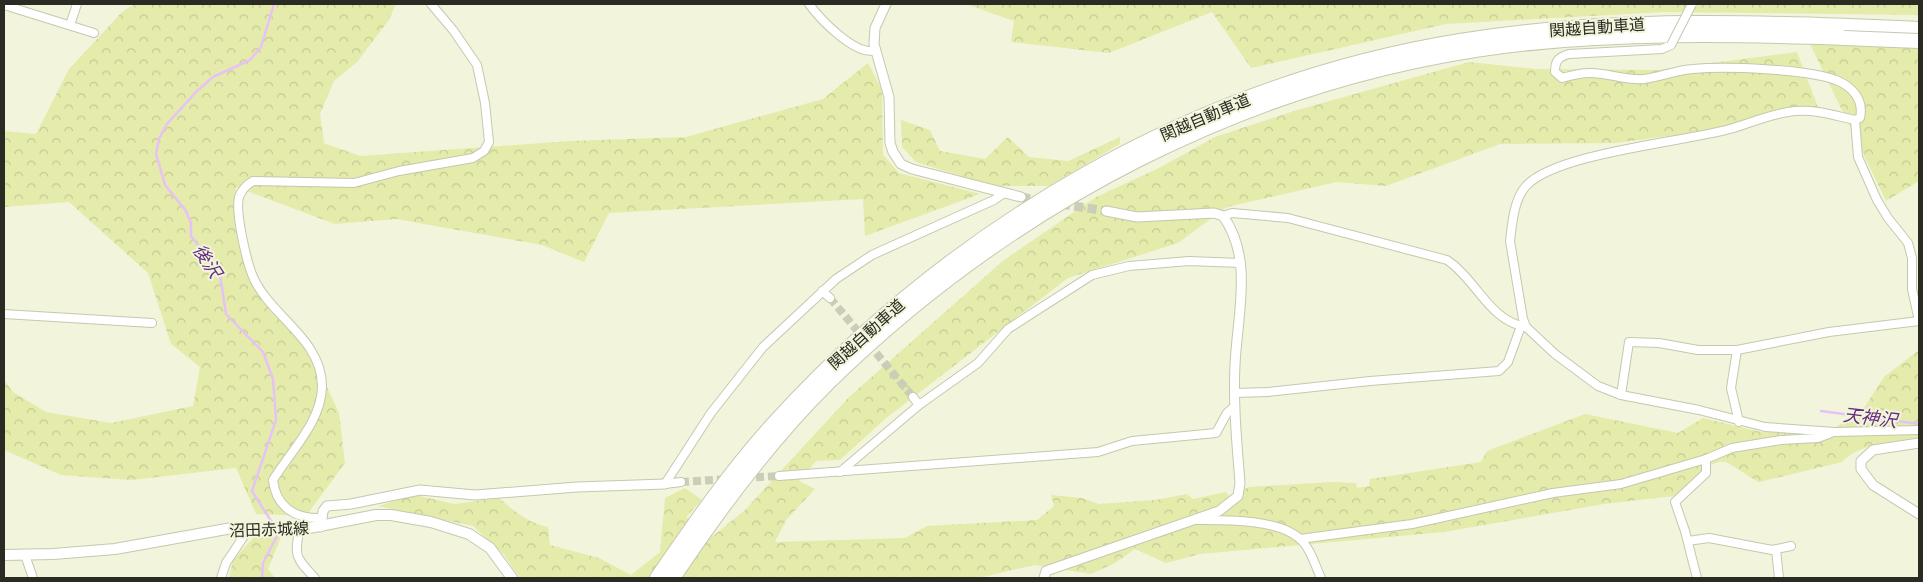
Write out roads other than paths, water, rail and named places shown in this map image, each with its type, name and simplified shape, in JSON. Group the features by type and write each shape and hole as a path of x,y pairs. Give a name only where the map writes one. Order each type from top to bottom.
{"highway":[{"name":"関越自動車道","path":"657,578 828,383 932,291 981,254 1080,190 1186,136 1297,93 1419,61 1500,47 1547,41 1658,35 1919,29"},
{"name":"関越自動車道","path":"1847,32 1919,41"},
{"name":"関越自動車道","path":"673,578 695,534"}],"main road":[{"name":"沼田赤城線","path":"4,554 26,555 115,549 250,527 295,527 376,515 391,515 454,527 470,534 490,548 512,578"}],"street":[{"path":"70,25 77,4"},
{"path":"431,4 458,37 477,65 485,103 489,142 484,151 473,158 398,171 354,183 254,181 245,185 239,198 245,248 254,279 315,355 322,386 319,403 312,420 273,480 274,489 281,503 290,513 321,523 322,511 327,506 360,502 420,490 475,495 577,487 681,482"},
{"path":"809,4 826,24 843,38 866,50 876,50"},
{"path":"886,4 875,28 876,50 886,78 890,97 890,144 896,159 901,164 912,169 1021,197"},
{"path":"1235,393 1268,392 1370,381 1499,371 1508,362 1523,327 1510,240 1516,207 1526,186 1542,175 1580,161 1730,129 1785,112 1798,110 1820,112 1855,120 1860,118 1862,108 1858,96 1836,80 1809,75 1715,68 1691,69 1643,79 1588,73 1562,78 1554,72 1555,64 1560,57 1569,54 1662,49 1671,45 1692,4"},
{"path":"4,5 94,33"},
{"path":"1919,36 1919,45"},
{"path":"1621,395 1629,342 1659,343 1698,350 1737,350 1829,332 1919,321 1912,289 1912,258 1908,244 1881,206 1858,157 1855,120"},
{"path":"665,484 711,413 763,347 822,291 872,255 994,200 1004,193"},
{"path":"1106,211 1137,217 1200,213 1223,216 1232,213 1288,218 1447,260 1456,267 1496,311 1523,327 1562,360 1598,386 1621,395 1699,410 1739,422 1765,427 1835,432 1919,430"},
{"path":"1044,578 1046,571 1188,520 1219,511 1238,496 1240,483 1235,406 1235,365 1242,293 1240,263 1235,237 1223,216"},
{"path":"840,472 920,405 978,363 1008,330 1092,275 1129,266 1189,261 1240,263"},
{"path":"822,291 830,298"},
{"path":"4,314 152,323"},
{"path":"1737,350 1732,388 1739,422"},
{"path":"913,397 920,405"},
{"path":"779,476 1098,452 1132,441 1211,434 1220,430 1227,413 1235,406"},
{"path":"1300,539 1412,524 1553,493 1620,484 1706,459 1732,448 1781,440 1818,438 1835,432"},
{"path":"1919,443 1873,450 1862,461 1861,469 1873,485 1919,514"},
{"path":"1697,578 1688,541 1675,502 1706,473 1706,459"},
{"path":"1188,520 1229,520 1260,524 1290,532 1300,539 1308,550 1321,578"},
{"path":"221,578 226,564 250,527"},
{"path":"295,527 296,554 301,564 314,578"},
{"path":"1688,541 1709,538 1776,550 1791,546"},
{"path":"1776,550 1779,578"},
{"path":"26,555 33,578"}],"waterway":[{"name":"後沢","path":"273,524 252,491 276,420 273,379 263,352 226,314 220,275 191,236 191,223 186,211 165,185 156,154 159,139 167,124 197,91 213,77 250,60 261,47 274,4"},
{"name":"天神沢","path":"1821,411 1919,424"},
{"name":"後沢","path":"262,578 263,563 277,536 276,532"}],"tunnel":[{"path":"1021,197 1043,201"},
{"path":"1061,204 1106,211"},
{"path":"830,298 913,397"},
{"path":"744,478 779,476"},
{"path":"681,482 727,479"}]}
